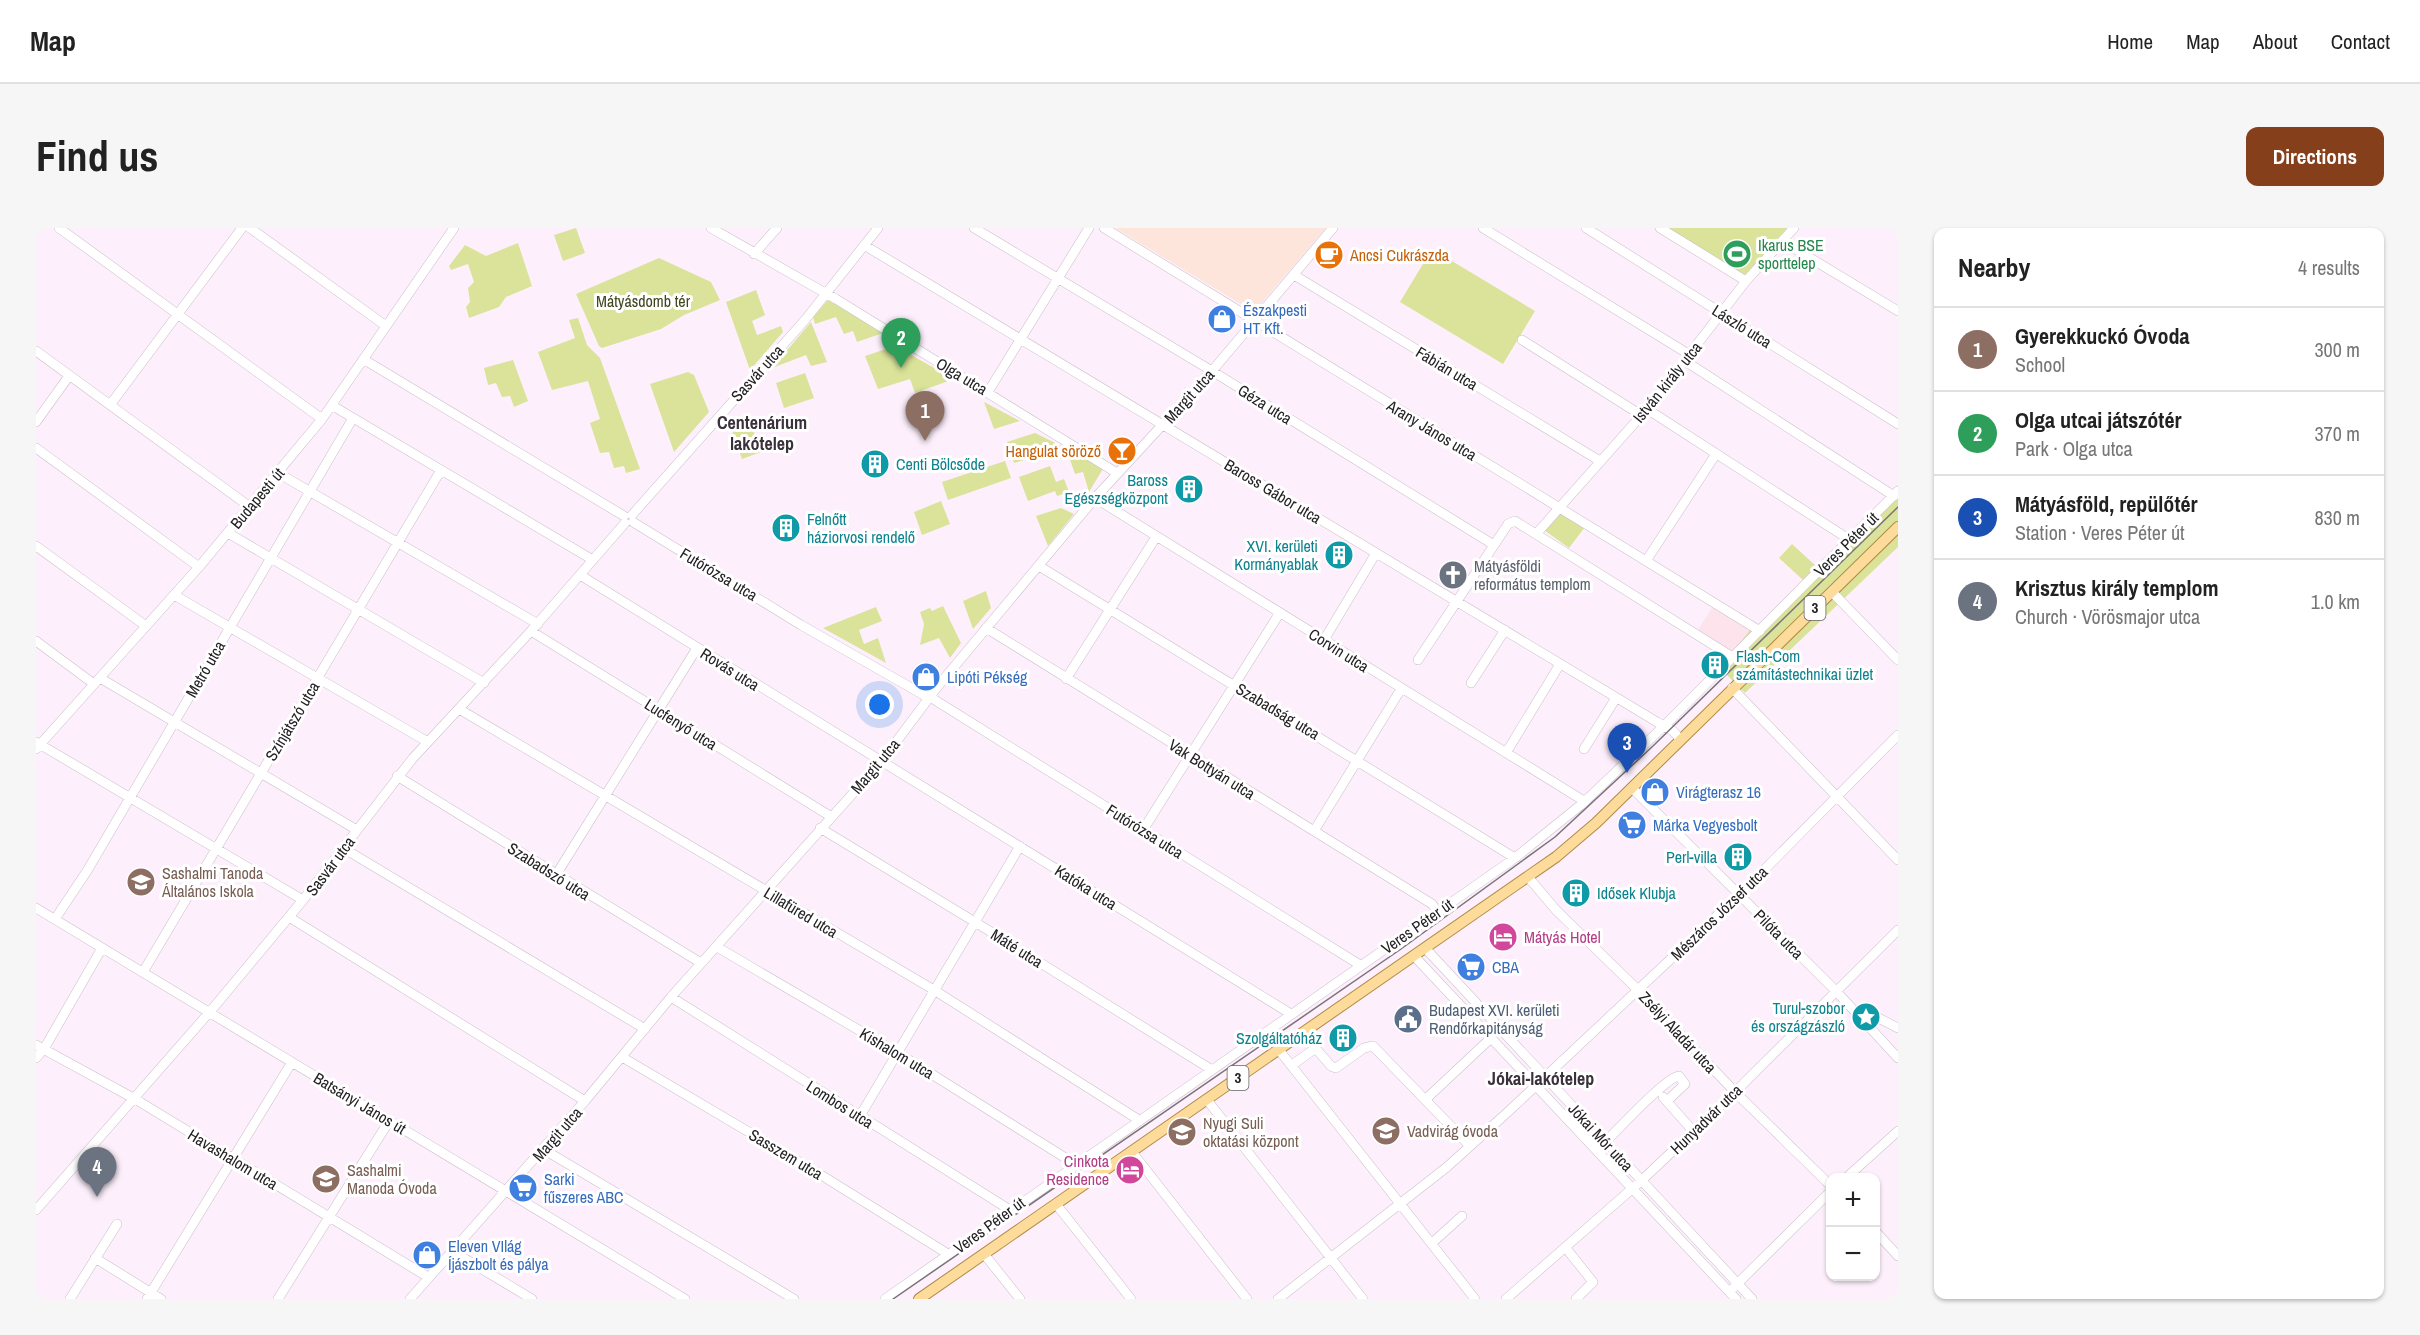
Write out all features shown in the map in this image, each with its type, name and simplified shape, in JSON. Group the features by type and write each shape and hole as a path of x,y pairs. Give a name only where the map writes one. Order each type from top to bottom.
{"main road":[{"name":"Veres Péter út","path":"919,1299 1415,957 1566,849 1632,788 1898,527"}],"street":[{"path":"59,228 322,419"},
{"path":"110,405 242,228"},
{"path":"250,228 386,326"},
{"name":"Olga utca","path":"711,228 825,295 836,299 1117,473"},
{"path":"754,254 777,228"},
{"name":"Sasvár utca","path":"36,1210 210,1012 303,900 397,776 535,628 805,321 878,228"},
{"name":"Géza utca","path":"974,228 1494,545"},
{"path":"988,392 1089,228"},
{"name":"Arany János utca","path":"1104,228 1760,631"},
{"name":"Margit utca","path":"410,1299 507,1192 671,997 830,816 881,762 986,628 1095,498 1212,371 1333,228"},
{"path":"1484,228 1896,493"},
{"name":"László utca","path":"1586,228 1898,424"},
{"path":"1660,228 1746,281"},
{"name":"István király utca","path":"1537,533 1644,412 1746,281 1794,228"},
{"name":"Budapesti út","path":"37,745 199,567 333,406 449,230"},
{"path":"1782,242 1898,311"},
{"name":"Baross Gábor utca","path":"864,245 1664,726 1680,739"},
{"name":"Fábián utca","path":"1294,275 1600,461"},
{"path":"1522,340 1716,454 1850,540"},
{"path":"36,351 250,507"},
{"name":"Futórózsa utca","path":"363,359 801,625 930,698 1360,965"},
{"path":"36,422 69,376"},
{"path":"333,406 593,560"},
{"name":"Metró utca","path":"55,919 87,871 353,418"},
{"path":"36,448 199,567"},
{"path":"1646,561 1716,454"},
{"name":"Színjátszó utca","path":"143,972 441,470"},
{"name":"Lucfenyő utca","path":"278,473 398,543 535,628 658,710 830,816"},
{"name":"Veres Péter út","path":"885,1299 1515,858 1584,801 1664,726 1896,493"},
{"name":"Corvin utca","path":"1095,498 1584,801"},
{"path":"1418,660 1508,524 1515,521 1734,658"},
{"path":"228,533 484,683"},
{"path":"1066,679 1156,537"},
{"path":"36,546 146,626"},
{"path":"1324,640 1376,553"},
{"name":"Szabadság utca","path":"1039,566 1111,608 1515,858"},
{"name":"Rovás utca","path":"580,575 881,762"},
{"path":"1832,591 1898,660"},
{"path":"174,595 428,742"},
{"path":"1143,830 1279,614"},
{"name":"Vak Bottyán utca","path":"986,628 1432,904 1437,911"},
{"path":"1471,683 1505,630"},
{"path":"36,641 97,681 174,722 357,830"},
{"path":"556,876 697,648"},
{"path":"1506,753 1560,664"},
{"path":"1732,688 1898,860"},
{"path":"1314,831 1401,689"},
{"path":"1584,749 1616,698"},
{"name":"Lillafüred utca","path":"459,710 934,990 1139,1120"},
{"name":"Mészáros József utca","path":"1278,1299 1401,1204 1470,1146 1639,991 1740,894 1898,735"},
{"path":"37,745 303,900"},
{"name":"Katóka utca","path":"881,762 1291,1014"},
{"name":"Szabadszó utca","path":"397,776 556,876 701,963"},
{"name":"Pilóta utca","path":"1632,788 1835,990 1898,1058"},
{"name":"Máté utca","path":"820,828 975,921 1212,1070"},
{"path":"860,1116 1020,846"},
{"path":"343,848 645,1029"},
{"name":"Zsélyi Aladár utca","path":"1528,877 1735,1092 1826,1181"},
{"name":"Batsányi János út","path":"36,908 685,1299"},
{"path":"289,917 585,1101"},
{"name":"Hunyadvár utca","path":"1506,1299 1641,1181 1735,1092 1835,990 1898,930"},
{"name":"Kishalom utca","path":"717,946 898,1053 1075,1164"},
{"path":"36,1058 40,1047 102,948"},
{"name":"Jókai Mór utca","path":"1426,949 1752,1299"},
{"name":"Jókai Mór utca","path":"1415,957 1732,1295"},
{"name":"Lombos utca","path":"671,997 1010,1210"},
{"path":"1855,1012 1863,1010 1898,1028"},
{"path":"1426,1099 1491,1038"},
{"path":"1292,1065 1313,1050 1317,1050 1331,1066 1336,1068 1364,1047 1373,1046 1470,1146"},
{"name":"Havashalom utca","path":"40,1047 135,1099 428,1277"},
{"path":"1279,1050 1475,1299"},
{"name":"Sasszem utca","path":"622,1057 813,1170 948,1254"},
{"path":"149,1296 292,1062"},
{"path":"1605,1142 1674,1076 1679,1076 1685,1084 1667,1101"},
{"path":"1658,1091 1693,1131"},
{"path":"1207,1100 1363,1299"},
{"path":"278,1299 389,1121"},
{"path":"1852,1173 1898,1131"},
{"path":"543,1149 794,1299"},
{"path":"1132,1152 1247,1299"},
{"path":"1732,1295 1738,1284 1826,1196"},
{"path":"1056,1204 1131,1299"},
{"path":"1431,1243 1462,1216"},
{"path":"70,1299 117,1224"},
{"path":"1880,1237 1898,1256"},
{"path":"1565,1247 1593,1282 1578,1298"},
{"path":"452,1251 532,1299"},
{"path":"984,1254 1020,1299"},
{"path":"94,1258 149,1296 161,1299"}],"shaded area":[{"path":"1115,228 1326,228 1254,312"},
{"path":"1713,606 1750,630 1733,654 1698,630"}],"green space":[{"path":"576,228 585,253 563,261 554,235"},
{"name":"Ikarus BSE sporttelep","path":"1668,228 1787,228 1746,274 1743,274"},
{"path":"518,243 532,286 506,297 499,307 469,318 466,307 470,302 468,288 474,282 468,264 451,270 449,266 465,245 486,256"},
{"path":"1432,249 1535,311 1503,364 1400,302"},
{"name":"Mátyásdomb tér","path":"659,258 711,282 720,300 684,315 661,329 602,348 599,346 576,294"},
{"path":"756,290 765,315 752,321 757,335 781,326 783,332 750,370 726,302"},
{"path":"828,300 883,333 857,342 853,331 844,334 836,317 815,324 813,317"},
{"path":"578,318 587,345 600,358 640,469 626,473 624,466 614,468 609,452 600,453 590,423 600,419 588,381 552,390 538,352 575,338 569,320"},
{"path":"811,322 827,362 811,366 806,355 772,368"},
{"path":"895,346 954,379 915,393 910,379 878,389 865,356"},
{"path":"513,360 528,401 514,407 510,396 502,397 496,383 488,385 484,368"},
{"path":"688,372 694,375 709,412 674,452 650,384"},
{"path":"805,373 814,398 784,408 776,383"},
{"path":"984,402 1020,421 994,429"},
{"path":"748,416 761,452 742,459 729,422"},
{"path":"1035,433 1104,467 1089,492 1083,472 1075,474 1069,457 1060,459 1056,450 1014,463 1007,442"},
{"path":"1005,461 1011,478 948,500 942,482"},
{"path":"1050,466 1056,482 1064,479 1069,492 1057,496 1055,491 1028,501 1019,477"},
{"path":"1898,485 1898,547 1745,693 1720,668 1750,630 1760,627 1803,580 1779,558 1792,544 1816,566"},
{"path":"941,501 950,524 922,535 914,512"},
{"path":"1061,508 1074,514 1048,546 1036,516"},
{"path":"1560,513 1585,527 1569,548 1544,530"},
{"path":"986,591 991,608 973,629 963,601"},
{"path":"943,606 961,643 950,658 939,638 920,645 924,624 920,612 930,608 932,611"},
{"path":"876,607 882,621 859,630 864,644 878,638 886,663 823,628"}],"tram line":[{"path":"893,1299 1401,949 1555,837 1653,746 1898,507"}],"place":[{"name":"Ikarus BSE sporttelep","path":"1737,254"},
{"name":"Ancsi Cukrászda","path":"1329,255"},
{"name":"Északpesti HT Kft.","path":"1222,319"},
{"name":"Olga utcai játszótér","path":"901,368"},
{"name":"Gyerekkuckó Óvoda","path":"925,441"},
{"name":"Hangulat söröző","path":"1122,451"},
{"name":"Centi Bölcsőde","path":"875,464"},
{"name":"Baross Egészségközpont","path":"1189,489"},
{"name":"Felnőtt háziorvosi rendelő","path":"786,528"},
{"name":"XVI. kerületi Kormányablak","path":"1339,555"},
{"name":"Mátyásföldi református templom","path":"1453,575"},
{"name":"Flash-Com számítástechnikai üzlet","path":"1715,665"},
{"name":"Lipóti Pékség","path":"926,677"},
{"name":"Mátyásföld, repülőtér","path":"1627,773"},
{"name":"Virágterasz 16","path":"1655,792"},
{"name":"Márka Vegyesbolt","path":"1632,825"},
{"name":"Perl-villa","path":"1738,857"},
{"name":"Sashalmi Tanoda Általános Iskola","path":"141,882"},
{"name":"Idősek Klubja","path":"1576,893"},
{"name":"Mátyás Hotel","path":"1503,937"},
{"name":"CBA","path":"1471,967"},
{"name":"Turul-szobor és országzászló","path":"1866,1017"},
{"name":"Budapest XVI. kerületi Rendőrkapitányság","path":"1408,1019"},
{"name":"Szolgáltatóház","path":"1343,1038"},
{"name":"Vadvirág óvoda","path":"1386,1131"},
{"name":"Nyugi Suli oktatási központ","path":"1182,1132"},
{"name":"Cinkota Residence","path":"1130,1170"},
{"name":"Sashalmi Manoda Óvoda","path":"326,1179"},
{"name":"Sarki fűszeres ABC","path":"523,1188"},
{"name":"Krisztus király templom","path":"97,1197"},
{"name":"Eleven VIlág Íjászbolt és pálya","path":"427,1255"}],"district":[{"name":"Centenárium lakótelep","path":"762,433"},
{"name":"Jókai-lakótelep","path":"1541,1079"}]}
